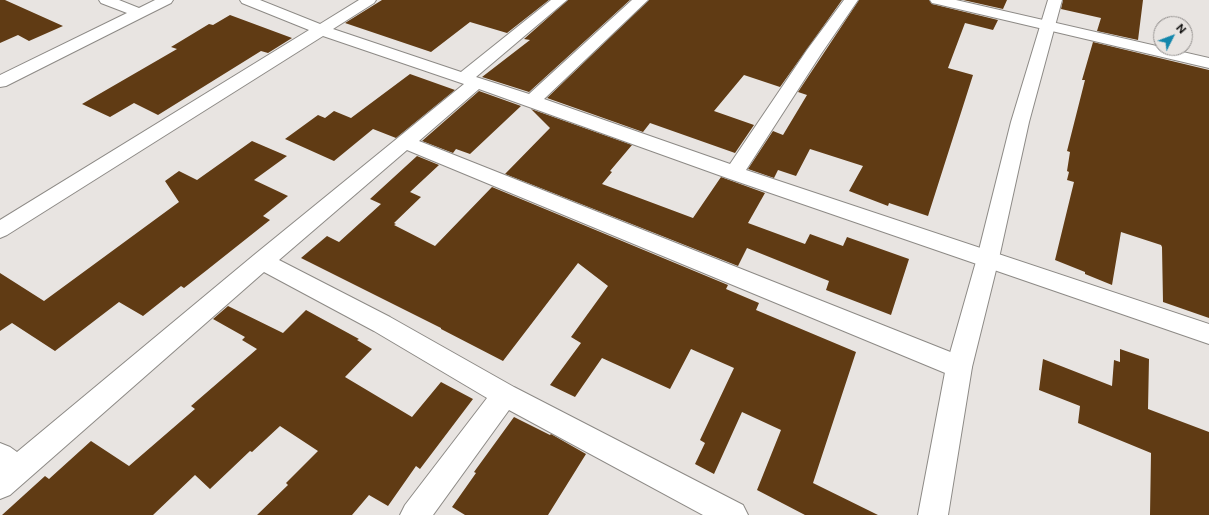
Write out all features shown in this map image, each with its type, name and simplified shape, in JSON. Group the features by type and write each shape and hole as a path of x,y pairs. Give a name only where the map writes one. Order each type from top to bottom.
{"street":[{"path":"106,0 140,13"},
{"path":"0,82 166,0"},
{"path":"247,0 322,30 1209,334"},
{"path":"0,230 369,0"},
{"path":"6,470 405,142 470,80 560,0"},
{"path":"532,101 641,0"},
{"path":"734,172 813,53 851,0"},
{"path":"937,0 1209,63"},
{"path":"933,515 958,367 988,258 1020,122 1055,0"},
{"path":"405,142 958,367"},
{"path":"262,261 382,324 505,395 733,515"},
{"path":"415,515 505,395"}],"building":[{"path":"0,0 5,0 63,26 29,41 18,35 0,43"},
{"path":"382,0 549,0 507,33 470,22 431,52 345,23"},
{"path":"568,0 630,0 529,92 482,77 530,40 524,39"},
{"path":"649,0 842,0 780,87 744,75 714,111 754,125 735,153 650,123 643,132 547,98"},
{"path":"859,0 929,0 932,4 998,20 993,30 965,23 948,68 973,75 928,216 889,203 888,206 849,191 863,166 810,149 796,176 778,170 774,178 748,169 773,131 783,135 807,95 798,92"},
{"path":"963,0 1007,0 1003,9"},
{"path":"1063,0 1143,0 1138,40 1097,31 1101,18 1061,9"},
{"path":"230,15 292,38 268,53 261,51 158,115 134,103 110,117 82,104 177,49 171,47 209,24 213,25"},
{"path":"1093,42 1209,70 1209,318 1163,302 1161,245 1121,232 1112,285 1055,260 1074,182 1067,180 1070,152 1067,151 1085,80 1082,80"},
{"path":"410,74 455,90 396,138 373,129 334,161 285,139 318,115 325,118 334,111 351,118"},
{"path":"479,91 521,106 470,154 456,149 453,153 422,141"},
{"path":"531,109 632,145 610,171 612,172 602,184 693,218 721,177 765,193 748,223 805,244 810,234 843,246 847,237 909,259 891,315 826,290 829,281 747,248 738,266 505,174 550,128"},
{"path":"252,141 287,156 254,180 288,196 263,216 270,220 184,288 181,286 143,316 119,302 55,351 12,323 0,331 0,273 44,301 179,202 165,181 179,171 197,180"},
{"path":"417,156 439,165 410,192 421,197 394,223 396,224 394,225 435,246 492,187 728,285 726,289 759,303 756,310 856,352 813,483 878,515 805,515 757,490 781,430 742,412 714,474 695,464 705,443 700,440 734,368 691,349 670,389 602,358 575,397 550,385 581,343 571,337 608,286 578,263 503,361 441,328 301,258 327,236 339,242 381,204 370,199"},
{"path":"228,306 283,333 306,310 359,339 357,340 372,349 345,377 412,417 441,382 473,399 420,469 416,466 388,506 369,495 352,515 257,515 288,485 286,483 318,451 280,426 252,452 250,451 210,489 195,475 153,515 2,515 45,476 49,479 91,441 129,466 195,409 191,406 257,349 242,340 245,337 213,319"},
{"path":"1120,349 1149,359 1148,409 1209,432 1209,515 1150,515 1151,453 1078,423 1080,406 1039,390 1043,359 1112,386 1114,360 1120,362"},
{"path":"514,417 550,435 551,434 586,454 548,515 465,515 452,507 476,473 474,472"}]}
